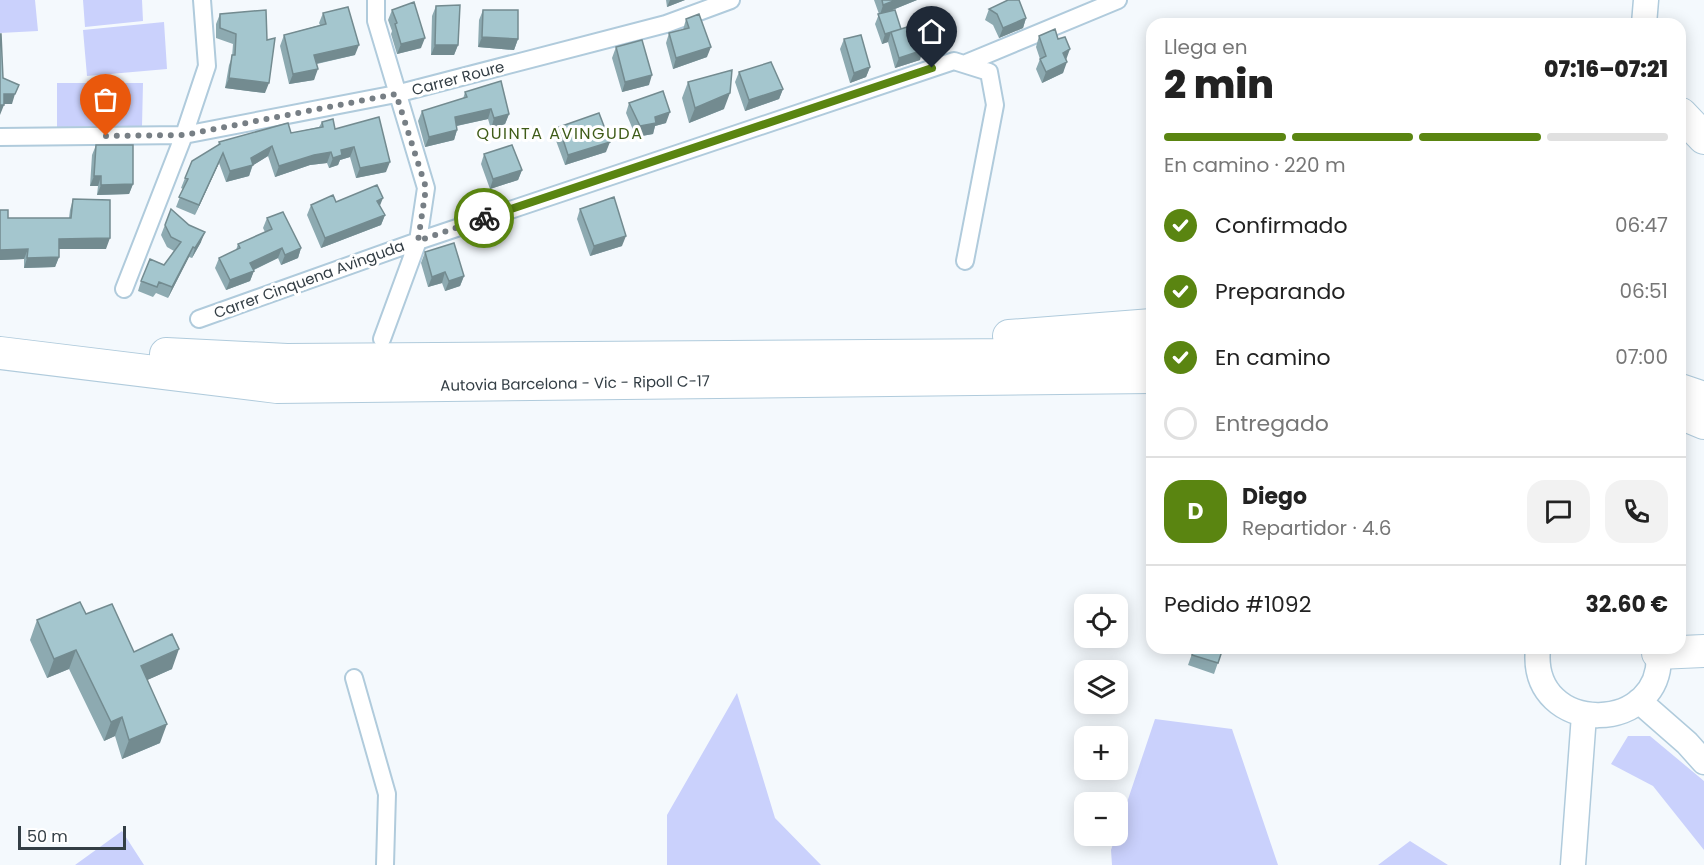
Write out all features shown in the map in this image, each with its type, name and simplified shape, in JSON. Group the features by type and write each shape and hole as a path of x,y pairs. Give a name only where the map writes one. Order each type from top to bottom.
{"highway":[{"path":"1686,127 1704,138"},
{"path":"791,358 998,337 1146,326"},
{"name":"Autovia Barcelona - Vic - Ripoll C-17","path":"0,332 103,351 287,360 1146,354"},
{"name":"Autovia Barcelona - Vic - Ripoll C-17","path":"0,353 277,387 1146,377"},
{"path":"1686,651 1704,651"}],"street":[{"path":"124,289 184,135 207,66 202,0"},
{"path":"376,0 376,21 426,188 418,241 382,339"},
{"name":"Carrer Roure","path":"0,137 184,135 396,94 666,24 731,0"},
{"path":"963,64 1118,0"},
{"path":"1644,18 1646,0"},
{"name":"Carrer Cinquena Avinguda","path":"199,319 418,241 954,61 989,72 995,105 965,261"},
{"path":"1538,654 1538,669 1549,693 1571,711 1596,717 1619,713 1639,700 1654,679 1657,654"},
{"path":"354,678 387,794 385,865"},
{"path":"1639,700 1687,743 1704,762"},
{"path":"1573,865 1584,715"}],"shaded area":[{"path":"0,0 35,0 38,31 0,33"},
{"path":"83,0 142,0 143,21 85,27"},
{"path":"164,22 167,69 87,76 83,30"},
{"path":"57,83 143,83 142,126 57,127"},
{"path":"737,693 775,818 821,865 667,865 667,815"},
{"path":"1155,719 1232,729 1278,865 1112,865 1112,846 1128,846 1128,799"},
{"path":"1628,736 1650,736 1704,781 1704,850 1653,786 1611,764"},
{"path":"122,831 144,865 75,865"},
{"path":"1410,841 1448,865 1378,865"}],"building":[{"path":"882,0 896,0 883,5"},
{"path":"1008,0 1019,0 1026,18 1003,28 997,14 989,9"},
{"path":"414,2 425,38 401,44 392,10"},
{"path":"460,5 458,45 435,45 436,6"},
{"path":"348,7 359,45 314,55 318,69 293,74 284,35 326,24 323,13"},
{"path":"266,10 267,40 275,38 269,83 229,78 232,55 235,55 236,34 220,28 220,14"},
{"path":"483,10 518,10 518,39 482,37"},
{"path":"895,10 901,29 885,34 878,14"},
{"path":"699,14 711,47 676,58 669,33 689,28 686,19"},
{"path":"914,25 923,50 899,58 891,32"},
{"path":"1055,29 1058,39 1065,37 1070,49 1063,53 1067,62 1046,72 1040,59 1046,56 1039,36"},
{"path":"0,34 3,78 19,85 15,94 4,94 4,105 0,105"},
{"path":"861,35 870,67 854,73 844,39"},
{"path":"642,40 652,75 625,82 616,47"},
{"path":"771,62 783,89 749,100 739,72"},
{"path":"732,70 730,93 695,108 688,82"},
{"path":"501,81 509,114 494,118 491,109 455,117 457,130 429,137 422,111 467,97 465,92"},
{"path":"663,91 670,112 655,117 656,123 640,126 629,103"},
{"path":"599,113 610,142 568,155 559,127"},
{"path":"379,117 390,162 360,168 354,147 341,150 342,155 333,158 331,152 279,166 272,146 251,158 253,165 230,171 223,153 199,205 179,197 188,179 185,178 192,161 220,144 219,142 288,123 291,133 323,127 322,122 333,119 335,129"},
{"path":"96,145 133,145 133,184 101,185 101,176 94,176"},
{"path":"512,145 522,170 493,179 484,154"},
{"path":"377,185 383,198 377,201 385,215 325,238 311,205 333,195 336,202"},
{"path":"614,197 626,236 594,246 580,209"},
{"path":"73,199 110,200 110,238 59,239 59,257 27,258 28,249 0,250 0,210 8,210 8,218 71,218"},
{"path":"171,209 189,225 205,232 195,248 193,247 172,287 159,282 157,287 141,281 150,259 164,265 181,242 171,237 165,225"},
{"path":"283,212 301,248 285,255 282,248 250,263 254,271 230,280 219,258 240,248 238,244 272,229 267,218"},
{"path":"454,243 464,276 449,281 445,272 432,277 425,252"},
{"path":"80,602 86,614 112,604 134,652 172,634 179,649 141,666 167,724 129,740 122,717 111,722 76,650 54,659 37,620"},
{"path":"1192,654 1221,654 1218,663"}],"way so far":[{"path":"106,136 184,135 396,94 426,188 418,241 484,218"}],"district":[{"name":"QUINTA AVINGUDA","path":"560,133"}],"route":[{"path":"484,218 932,68"}]}
